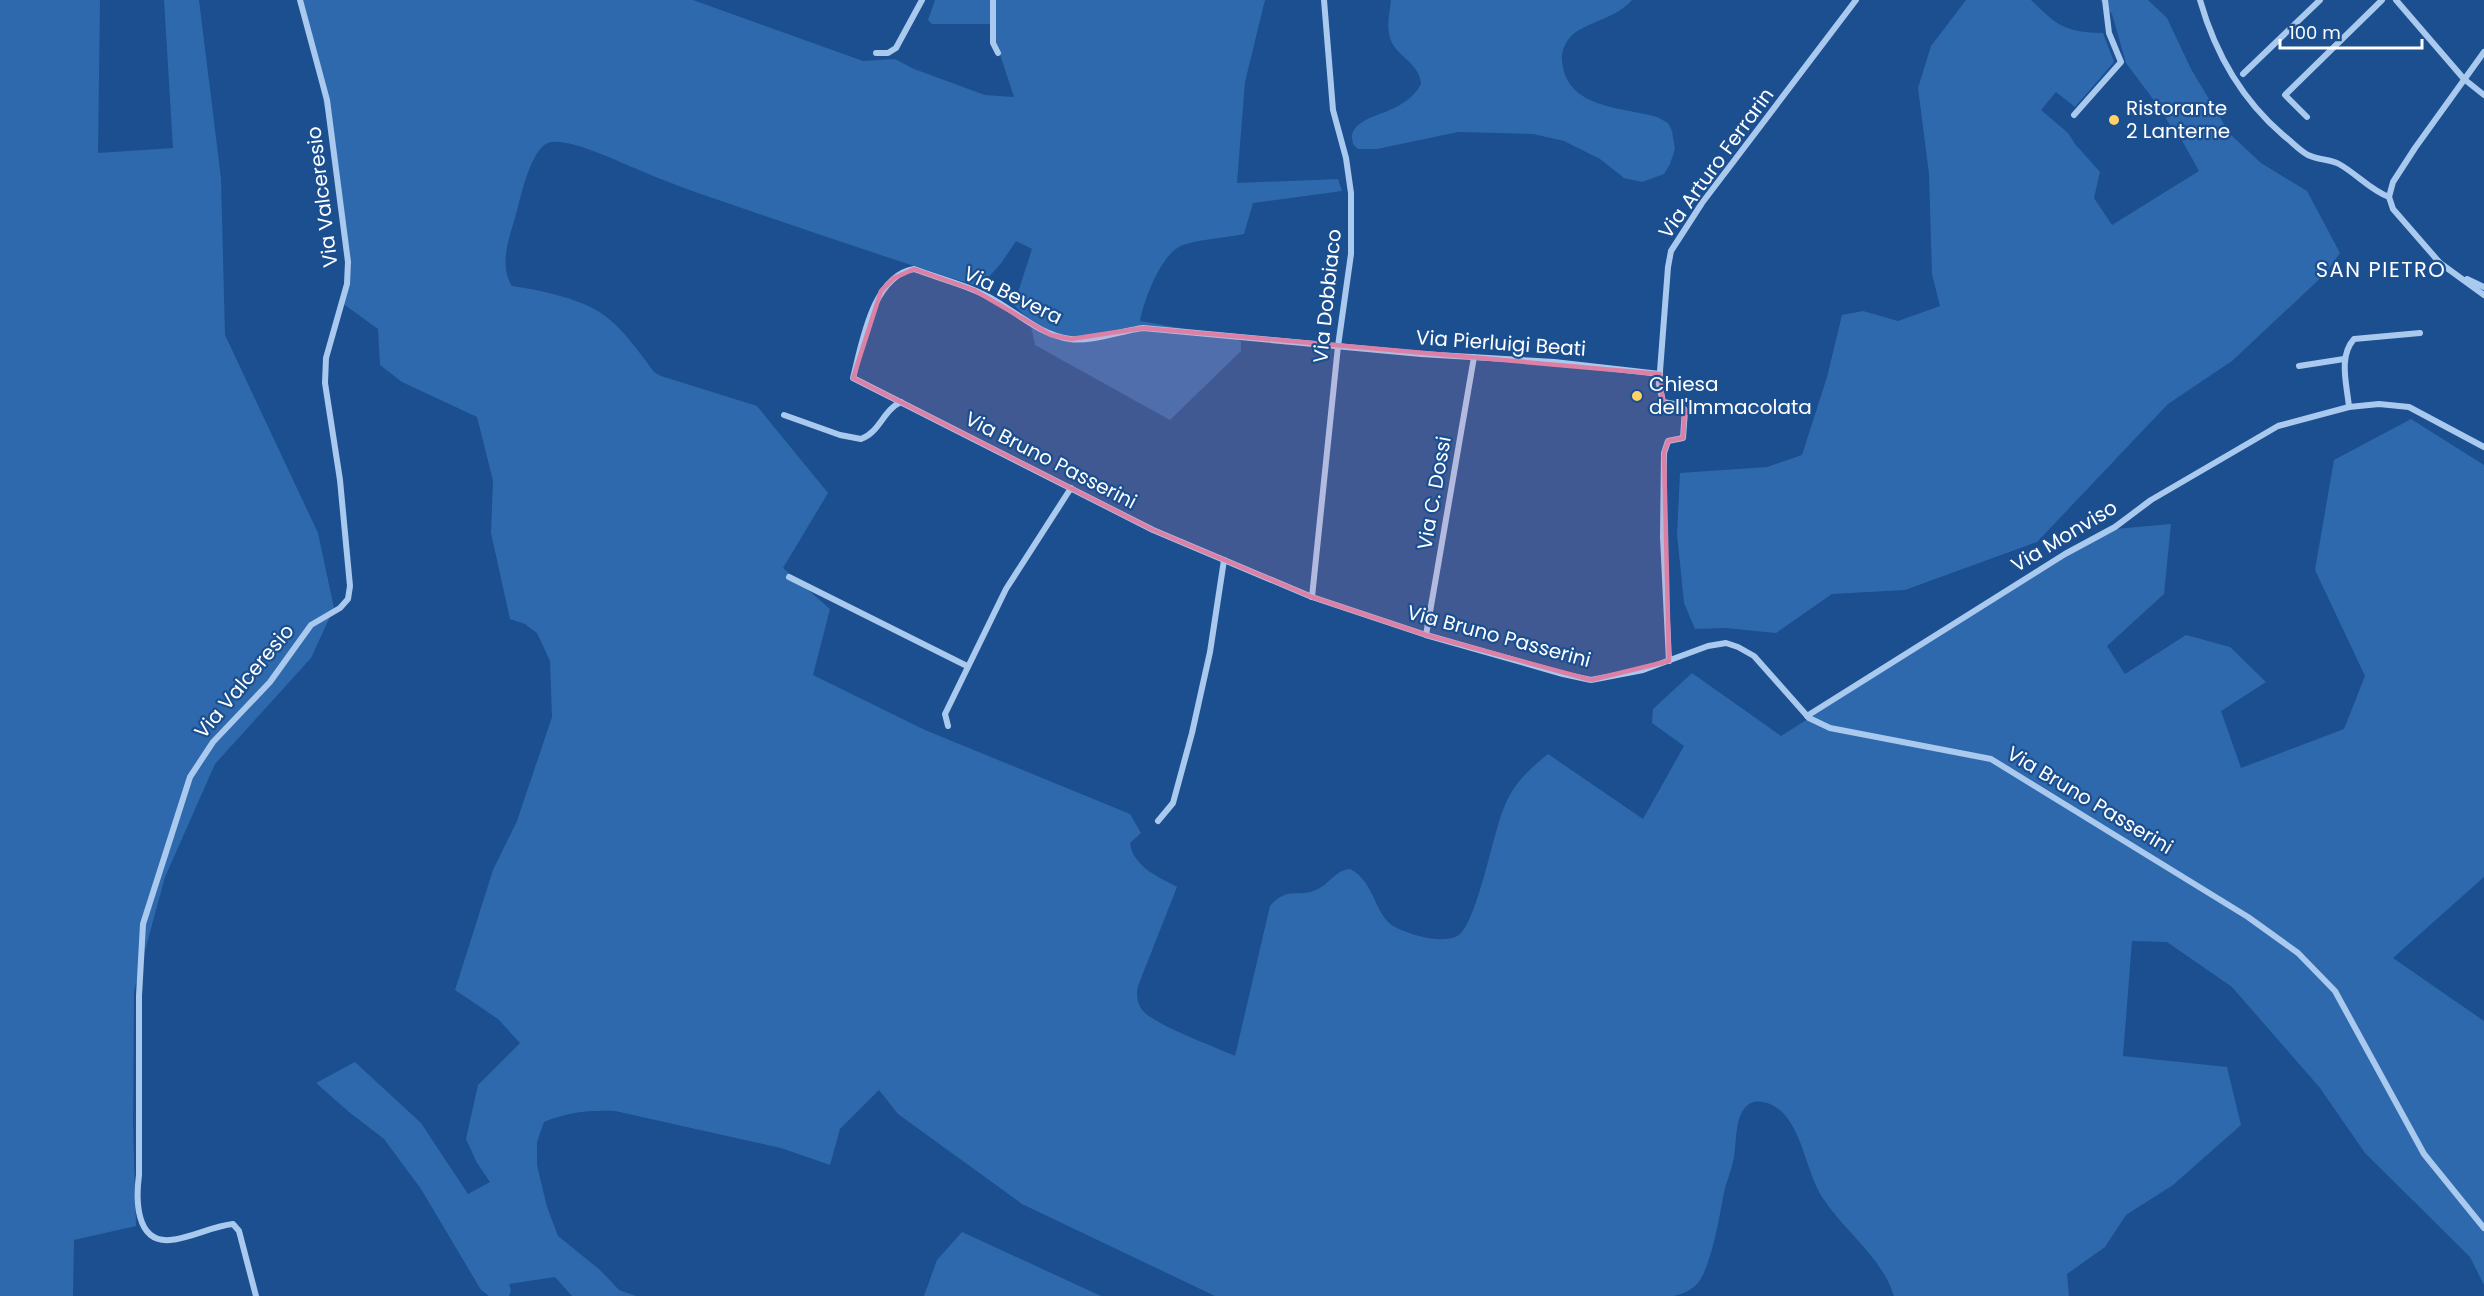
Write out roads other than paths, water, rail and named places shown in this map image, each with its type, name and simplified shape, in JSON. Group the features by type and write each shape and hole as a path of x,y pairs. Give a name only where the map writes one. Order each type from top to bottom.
{"street":[{"name":"Via Valceresio","path":"256,1296 238,1231 233,1224 170,1240 157,1238 147,1230 138,1215 136,1198 140,1175 139,996 143,924 190,777 213,742 270,682 312,625 340,608 348,599 350,586 340,480 325,383 326,358 347,284 348,262 327,100 300,0"},
{"path":"876,53 888,53 896,48 922,0"},
{"path":"993,0 993,43 998,53"},
{"name":"Via Dobbiaco","path":"1312,597 1338,346 1351,254 1351,193 1346,158 1333,110 1324,0"},
{"name":"Via Arturo Ferrarin","path":"1668,661 1663,537 1664,453 1668,441 1683,438 1685,410 1680,405 1663,402 1659,384 1671,251 1721,177 1856,0"},
{"path":"2074,116 2121,62 2109,33 2105,0"},
{"path":"2200,0 2225,65 2242,94 2263,117 2307,155 2338,163 2378,193 2389,197"},
{"path":"2243,74 2319,0"},
{"path":"2307,117 2285,95 2382,0"},
{"path":"2396,0 2464,79 2484,95"},
{"path":"2484,52 2393,182 2389,197 2393,209 2440,263 2484,295"},
{"name":"Via Bevera","path":"853,378 865,332 881,291 905,270 914,269 975,290 1052,335 1071,339 1087,339 1143,328 1338,346"},
{"path":"2452,272 2484,287"},
{"path":"2349,407 2344,358 2348,345 2354,339 2420,333"},
{"name":"Via Pierluigi Beati","path":"1338,346 1554,362 1660,374"},
{"name":"Via C. Dossi","path":"1426,635 1474,357"},
{"path":"2299,366 2344,358"},
{"name":"Via Bruno Passerini","path":"853,378 1153,530 1312,597 1426,635 1591,680 1621,675 1708,646 1726,643 1738,647 1766,667 1807,716 1830,729 1991,759 2248,917 2290,947 2335,991 2424,1154 2484,1228"},
{"path":"784,415 840,435 861,439 874,431 890,408 901,402"},
{"name":"Via Monviso","path":"1807,716 2065,554 2115,527 2151,500 2269,430 2349,407 2379,404 2409,407 2484,447"},
{"path":"948,726 945,714 1006,589 1071,488"},
{"path":"1158,822 1173,803 1192,733 1210,652 1224,560"},
{"path":"789,577 967,666"}],"place":[{"name":"Ristorante 2 Lanterne","path":"2114,120"},
{"name":"Chiesa dell'Immacolata","path":"1637,396"}],"district":[{"name":"SAN PIETRO","path":"2381,270"}]}
